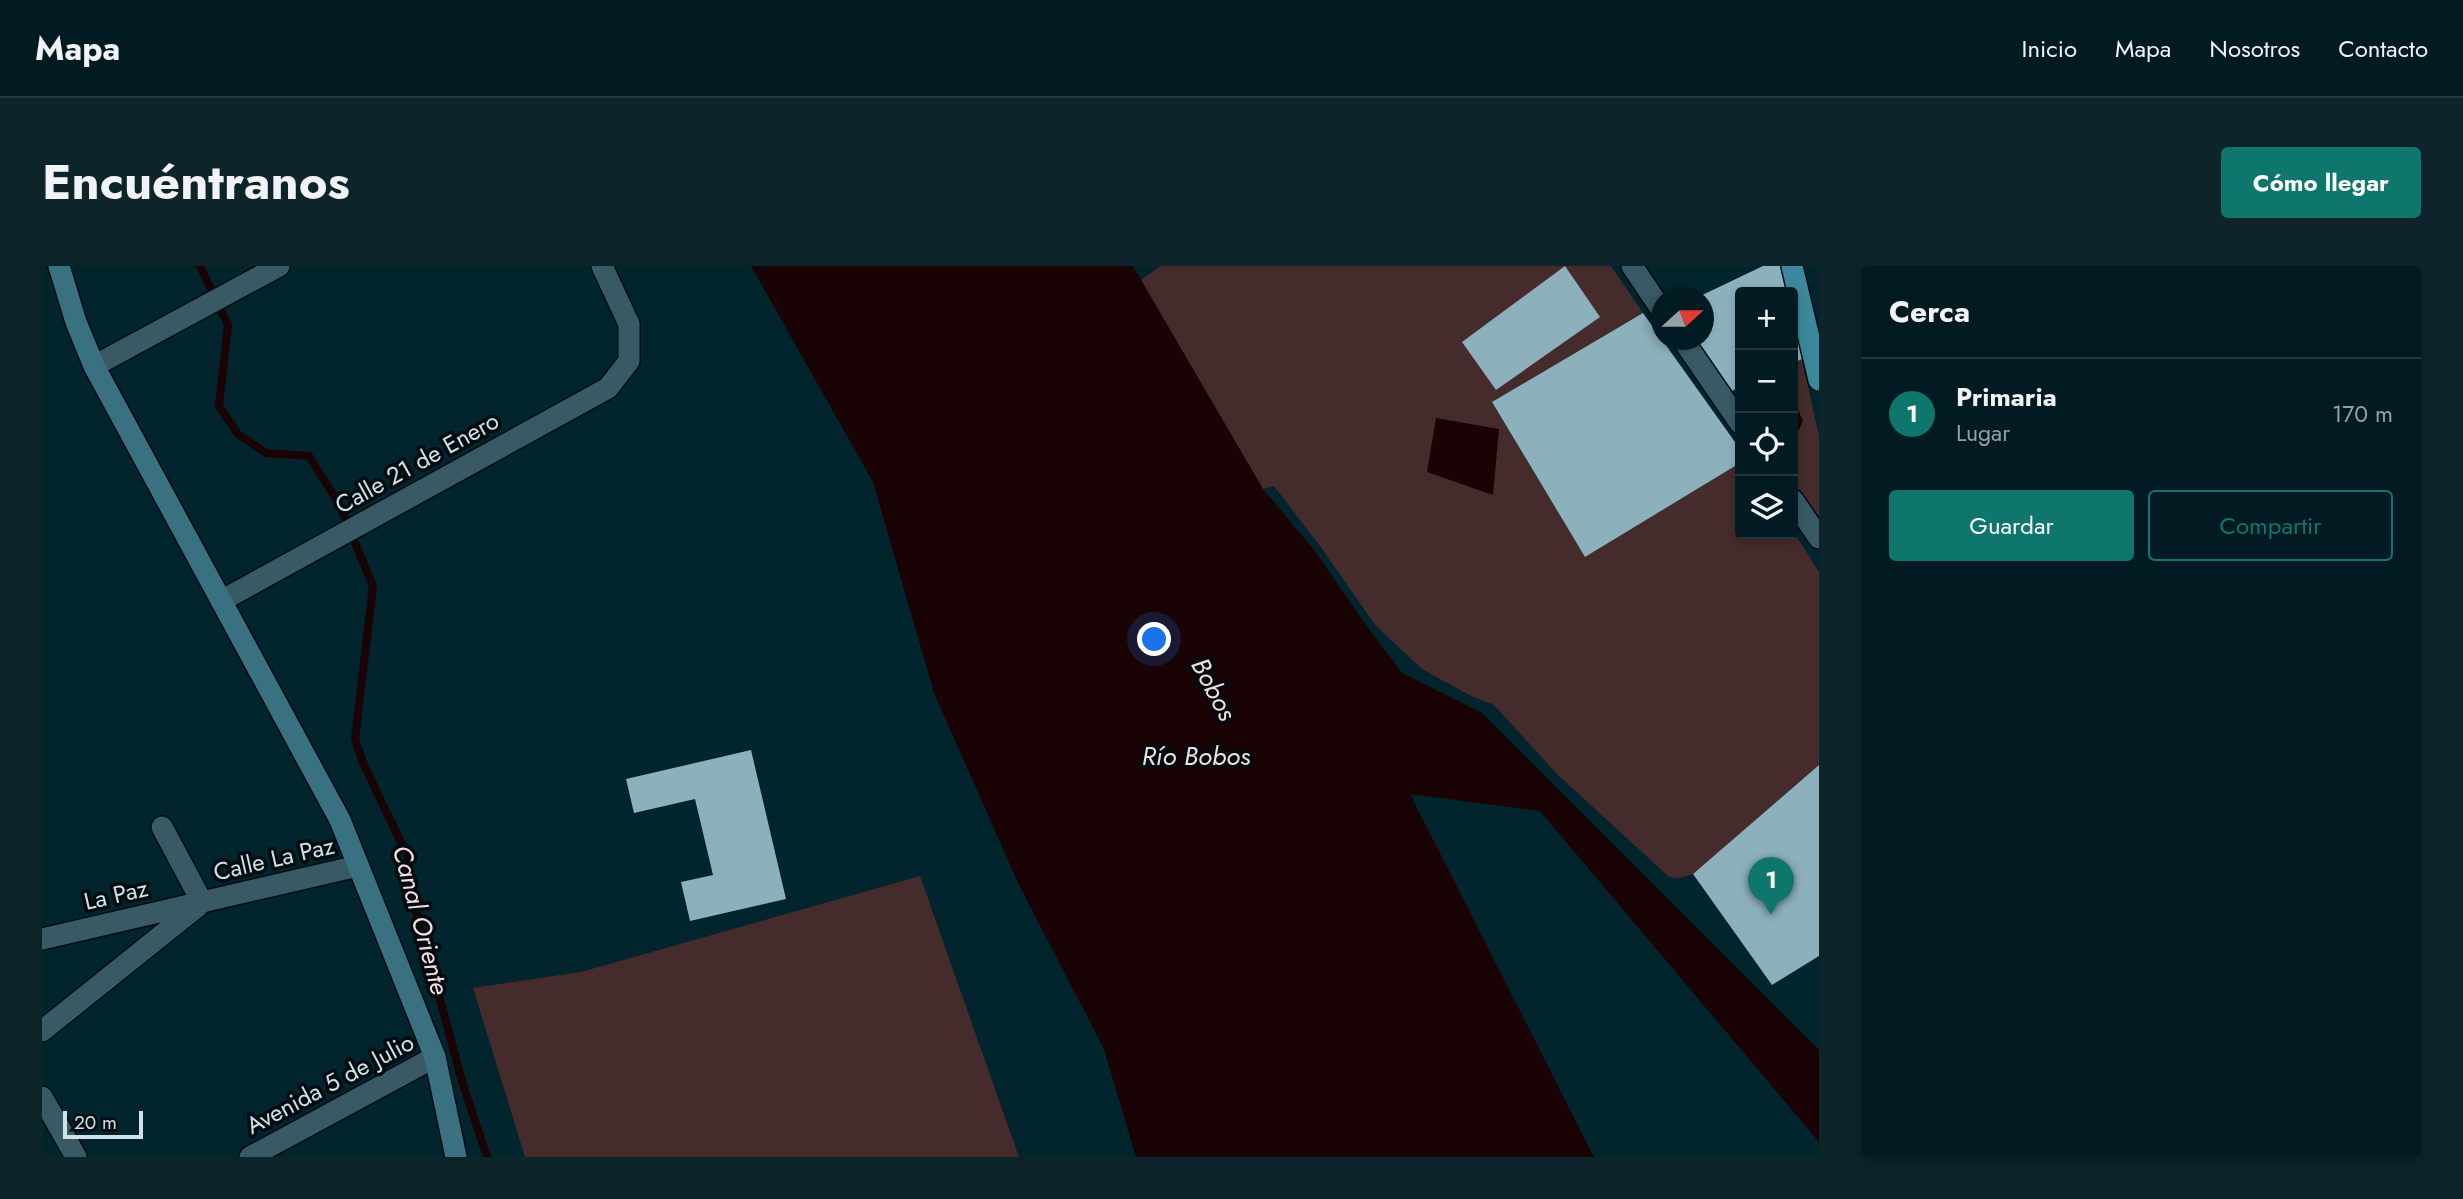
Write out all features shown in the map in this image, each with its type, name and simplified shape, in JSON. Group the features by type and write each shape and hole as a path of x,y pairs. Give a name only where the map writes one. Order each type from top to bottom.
{"main road":[{"path":"59,266 76,322 94,366 340,820 435,1057 456,1157"},
{"path":"1792,266 1819,380"}],"street":[{"path":"94,366 279,266"},
{"name":"Calle 21 de Enero","path":"221,601 608,388 629,361 629,324 602,266"},
{"path":"1632,266 1651,294"},
{"path":"1690,350 1735,417"},
{"path":"1798,507 1819,538"},
{"path":"42,1031 202,902 162,827"},
{"name":"Calle La Paz","path":"202,902 358,866"},
{"name":"La Paz","path":"42,939 202,902"},
{"name":"Avenida 5 de Julio","path":"250,1157 435,1057"},
{"path":"42,1097 76,1157"}],"shaded area":[{"path":"1160,266 1611,266 1643,313 1492,403 1585,557 1735,466 1735,539 1798,539 1819,572 1819,765 1693,874 1680,878 1669,877 1557,774 1494,705 1471,696 1422,669 1376,626 1274,486 1263,489 1140,281"},
{"path":"1802,359 1819,436 1819,521 1798,490 1798,361"},
{"path":"920,876 1019,1157 525,1157 473,988 581,972"}],"water":[{"name":"Río Bobos","path":"751,266 1133,266 1263,489 1315,551 1402,673 1482,713 1819,1050 1819,1142 1540,811 1410,794 1594,1157 1136,1157 1104,1049 1018,883 934,693 873,482"},
{"path":"1798,410 1803,421 1798,432"},
{"path":"1436,418 1499,429 1493,495 1427,472"}],"building":[{"path":"1565,266 1600,317 1496,390 1462,342"},
{"path":"1763,266 1782,266 1786,287 1735,287 1735,390 1732,391 1701,350 1714,350 1714,289"},
{"path":"1643,313 1651,324 1651,350 1669,350 1735,442 1735,466 1585,557 1492,402"},
{"path":"1798,340 1802,359 1798,361"},
{"path":"751,750 786,899 690,921 681,882 713,875 695,799 634,813 626,779"},
{"path":"1819,765 1819,956 1772,985 1693,874"}],"waterway":[{"name":"Canal Oriente","path":"200,266 228,325 219,406 238,434 266,453 309,456 339,504 373,586 355,739 363,763 408,857 415,907 462,1081 487,1157"}],"place":[{"name":"Primaria","path":"1771,915"}],"water label":[{"name":"Bobos","path":"1214,689"}]}
